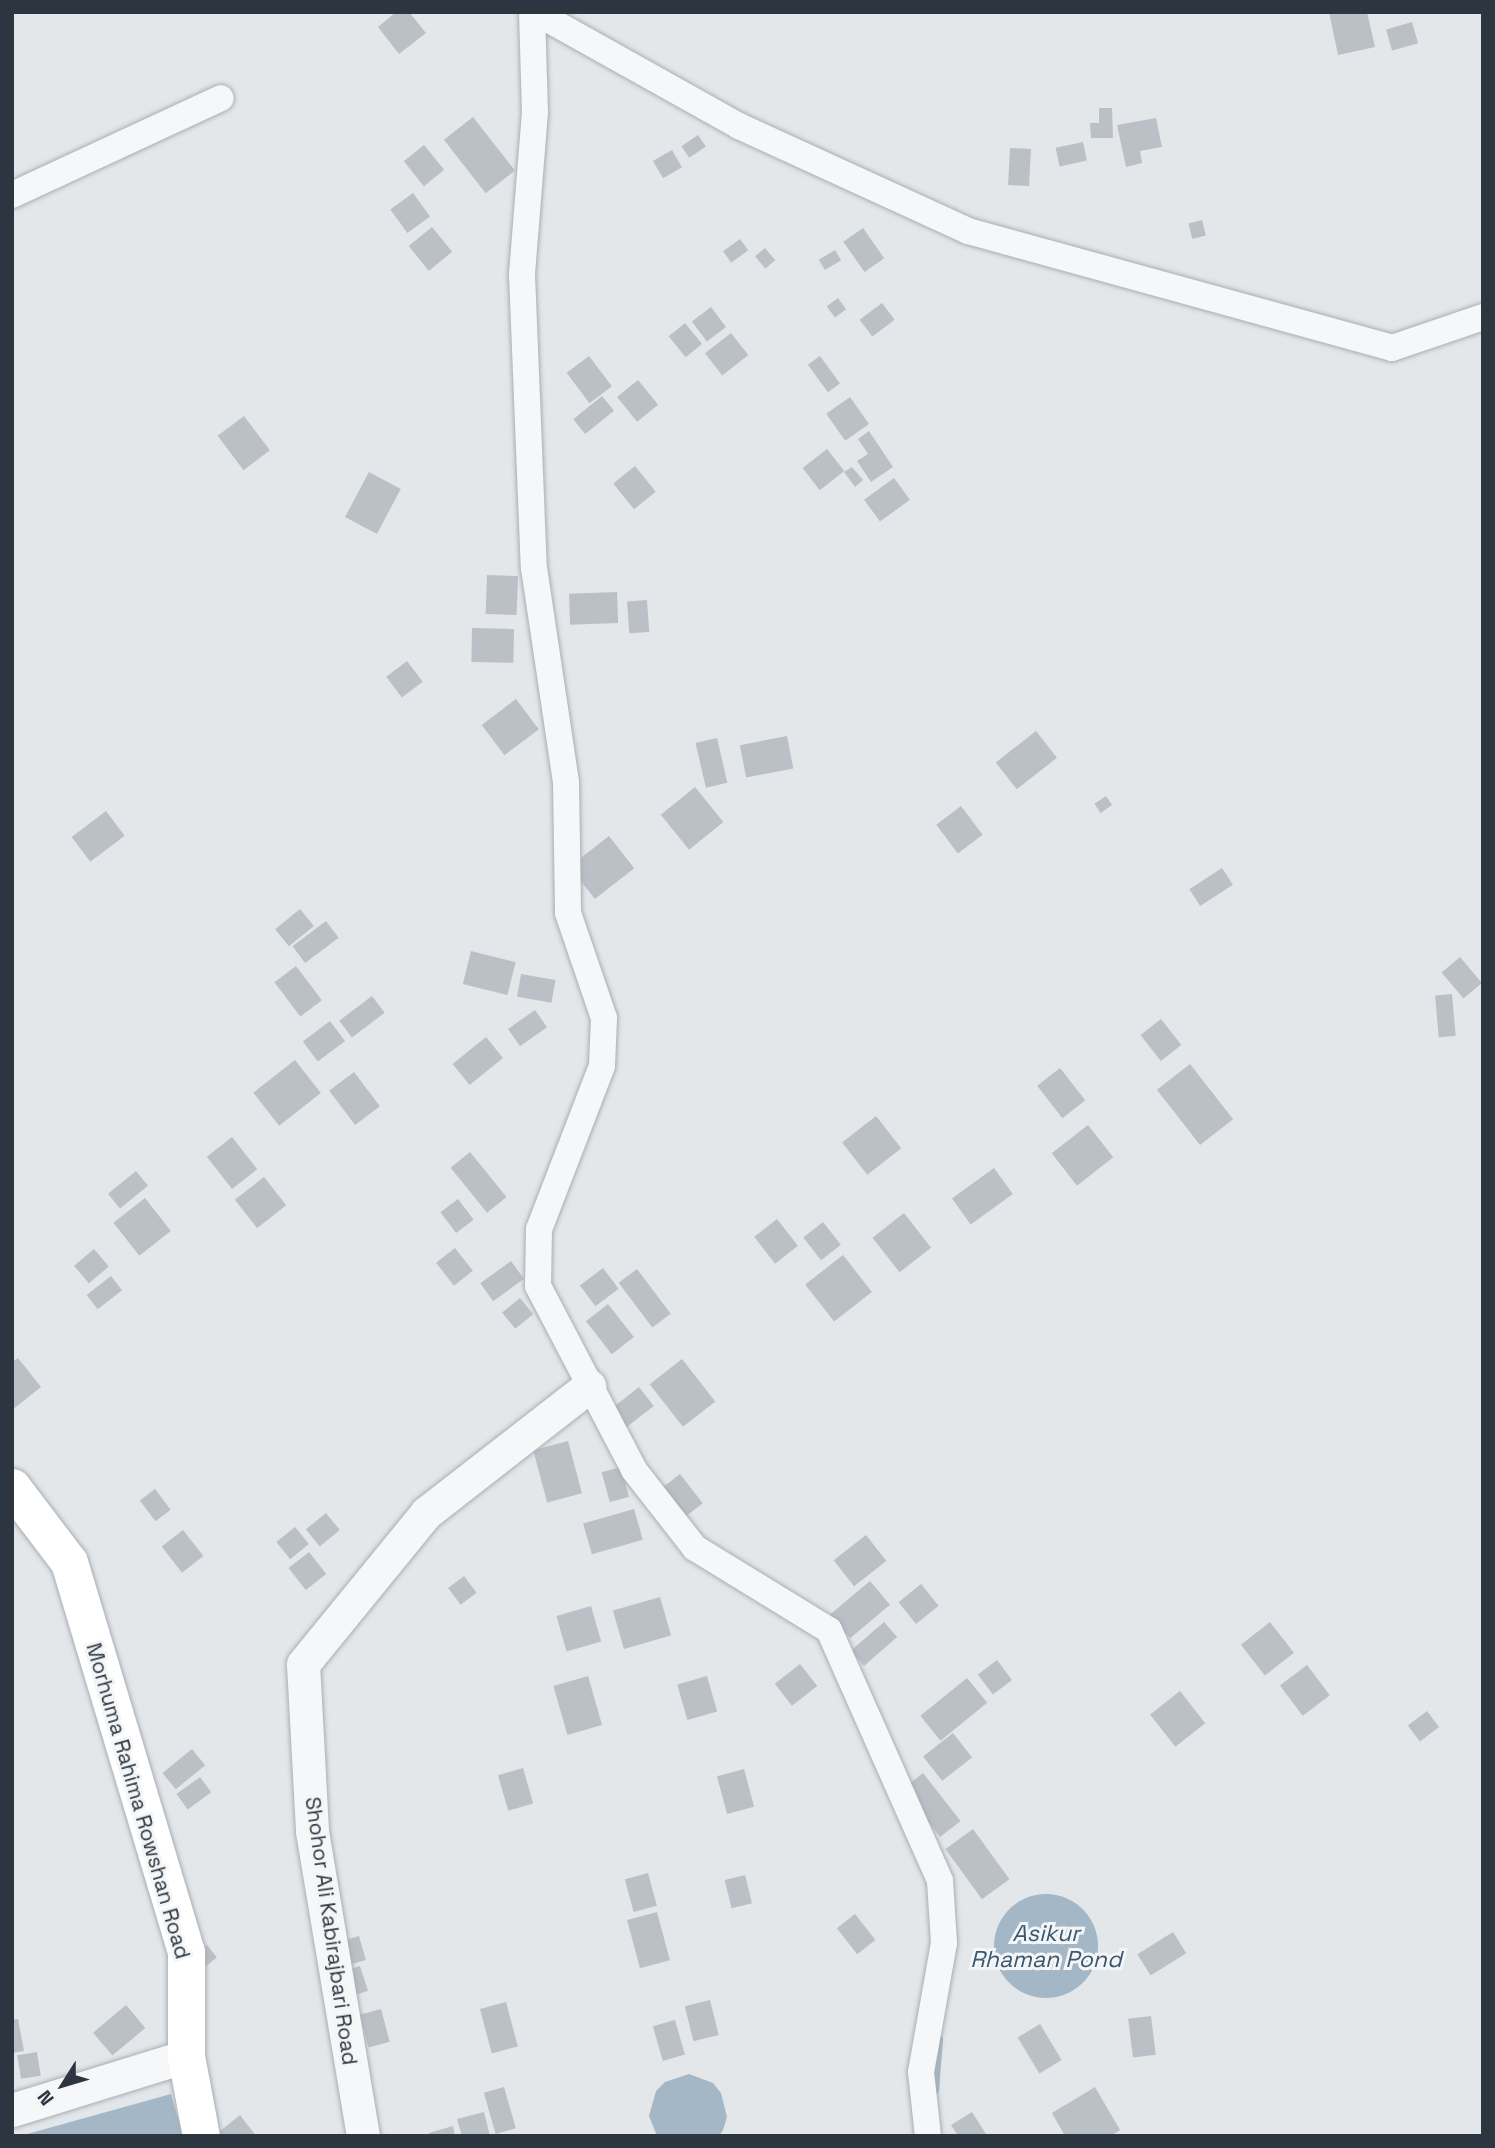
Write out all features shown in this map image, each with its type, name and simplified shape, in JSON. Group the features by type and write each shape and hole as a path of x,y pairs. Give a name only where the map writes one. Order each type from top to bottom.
{"main road":[{"name":"Morhuma Rahima Rowshan Road","path":"12,1487 69,1562 186,1952 186,2056 201,2136"}],"street":[{"path":"928,2136 921,2072 944,1943 940,1881 829,1630 695,1548 634,1470 538,1286 539,1229 602,1066 604,1018 568,913 566,782 534,568 522,274 535,112 534,12 739,126 968,231 1392,348 1483,317"},
{"path":"12,195 221,99"},
{"name":"Shohor Ali Kabirajbari Road","path":"363,2136 312,1830 303,1664 426,1513 589,1386"},
{"path":"12,2110 186,2056"}],"water":[{"name":"Asikur Rhaman Pond","path":"1046,1894 1066,1898 1083,1909 1094,1926 1098,1946 1094,1966 1083,1983 1066,1994 1046,1998 1026,1994 1009,1983 998,1966 994,1946 998,1926 1009,1909 1026,1898"},
{"path":"689,2074 713,2083 721,2093 727,2117 723,2130 719,2136 657,2136 649,2116 656,2091 665,2082"},
{"path":"171,2094 183,2136 20,2136"}],"building":[{"path":"396,12 409,12 426,33 399,54 378,27"},
{"path":"1329,12 1367,12 1375,47 1338,55"},
{"path":"1412,22 1418,43 1392,51 1386,29"},
{"path":"1099,108 1112,108 1113,138 1091,138 1090,123 1099,123"},
{"path":"473,117 515,171 486,193 444,140"},
{"path":"1156,118 1162,147 1140,151 1142,163 1126,167 1117,125"},
{"path":"698,135 706,147 689,158 681,146"},
{"path":"1083,142 1087,161 1060,166 1056,148"},
{"path":"424,145 444,170 424,186 404,161"},
{"path":"1010,148 1031,149 1029,186 1008,185"},
{"path":"672,150 682,167 663,178 653,161"},
{"path":"413,193 430,216 407,233 390,209"},
{"path":"1202,220 1206,236 1192,239 1188,223"},
{"path":"432,227 452,252 429,271 409,246"},
{"path":"863,228 884,258 865,272 843,242"},
{"path":"740,239 748,250 731,263 723,251"},
{"path":"765,248 775,260 765,269 755,256"},
{"path":"835,250 841,260 825,270 819,260"},
{"path":"838,298 846,309 835,318 827,306"},
{"path":"882,303 895,320 872,337 860,320"},
{"path":"711,307 726,327 707,341 692,321"},
{"path":"685,323 702,344 686,357 669,336"},
{"path":"731,333 748,355 722,375 705,353"},
{"path":"589,356 612,386 590,403 567,373"},
{"path":"820,356 840,384 828,392 808,365"},
{"path":"638,380 658,405 637,422 617,397"},
{"path":"602,396 614,411 585,434 573,419"},
{"path":"850,397 869,424 845,441 826,414"},
{"path":"244,416 270,450 244,470 218,436"},
{"path":"869,431 893,467 871,482 857,461 868,454 858,439"},
{"path":"827,449 844,471 820,490 803,468"},
{"path":"635,466 656,492 634,509 613,484"},
{"path":"852,467 863,480 855,487 844,472"},
{"path":"369,472 401,489 377,534 345,517"},
{"path":"894,478 910,500 880,522 864,500"},
{"path":"487,575 518,576 517,615 486,614"},
{"path":"617,592 618,623 570,625 569,594"},
{"path":"647,600 649,632 629,633 627,601"},
{"path":"472,628 514,629 513,663 471,662"},
{"path":"407,661 423,682 402,697 386,677"},
{"path":"516,699 539,729 505,755 482,725"},
{"path":"1036,731 1057,758 1017,789 996,762"},
{"path":"787,736 793,768 746,778 740,745"},
{"path":"717,738 727,783 706,788 696,743"},
{"path":"695,787 723,822 689,850 661,815"},
{"path":"1106,796 1112,805 1101,813 1094,804"},
{"path":"961,806 983,835 958,853 936,825"},
{"path":"106,811 125,836 90,862 72,837"},
{"path":"609,836 634,868 595,899 570,867"},
{"path":"1222,868 1233,885 1200,906 1189,889"},
{"path":"300,909 314,926 289,946 275,929"},
{"path":"326,921 339,938 305,963 292,946"},
{"path":"471,951 516,962 507,995 463,984"},
{"path":"1460,957 1482,983 1463,998 1442,972"},
{"path":"296,966 322,1000 300,1017 274,982"},
{"path":"521,974 555,980 551,1003 517,997"},
{"path":"1452,994 1456,1036 1439,1037 1435,995"},
{"path":"372,996 385,1013 352,1037 339,1021"},
{"path":"535,1010 547,1027 520,1046 508,1029"},
{"path":"1161,1019 1181,1045 1161,1061 1141,1035"},
{"path":"330,1021 345,1041 318,1061 303,1041"},
{"path":"486,1037 503,1058 470,1085 453,1064"},
{"path":"295,1060 321,1093 279,1126 253,1093"},
{"path":"1190,1064 1233,1119 1200,1145 1157,1090"},
{"path":"1060,1068 1085,1100 1062,1118 1037,1086"},
{"path":"354,1072 380,1106 355,1125 329,1091"},
{"path":"876,1116 901,1148 867,1175 842,1142"},
{"path":"1088,1125 1113,1157 1077,1186 1052,1153"},
{"path":"232,1137 257,1169 232,1189 207,1157"},
{"path":"470,1152 507,1197 487,1213 451,1168"},
{"path":"994,1168 1013,1194 971,1224 952,1199"},
{"path":"136,1171 148,1186 120,1208 108,1194"},
{"path":"264,1177 286,1205 257,1228 235,1200"},
{"path":"145,1198 171,1231 139,1256 113,1223"},
{"path":"458,1199 474,1220 456,1233 440,1212"},
{"path":"904,1213 931,1248 900,1272 872,1238"},
{"path":"777,1219 798,1246 775,1264 754,1237"},
{"path":"823,1222 841,1245 821,1260 803,1237"},
{"path":"455,1248 473,1271 454,1286 436,1263"},
{"path":"94,1249 109,1267 89,1283 74,1266"},
{"path":"843,1255 872,1292 834,1322 805,1285"},
{"path":"511,1261 524,1279 493,1301 480,1283"},
{"path":"603,1268 619,1289 595,1306 580,1285"},
{"path":"637,1269 671,1314 652,1328 619,1283"},
{"path":"111,1276 122,1290 98,1309 87,1295"},
{"path":"520,1298 533,1314 515,1329 502,1312"},
{"path":"608,1304 634,1337 612,1354 586,1321"},
{"path":"18,1358 41,1387 12,1410 12,1362"},
{"path":"682,1359 715,1402 683,1427 650,1384"},
{"path":"639,1387 654,1406 625,1428 611,1409"},
{"path":"568,1441 582,1493 547,1502 533,1450"},
{"path":"621,1467 629,1497 610,1502 602,1472"},
{"path":"680,1474 703,1503 682,1520 659,1491"},
{"path":"155,1489 171,1510 155,1521 140,1500"},
{"path":"634,1509 643,1540 592,1554 583,1524"},
{"path":"326,1513 340,1530 320,1546 306,1529"},
{"path":"295,1527 309,1544 290,1559 276,1542"},
{"path":"183,1530 203,1556 182,1573 162,1547"},
{"path":"866,1535 886,1561 854,1586 834,1560"},
{"path":"309,1552 326,1574 306,1590 289,1568"},
{"path":"464,1576 477,1593 461,1605 448,1588"},
{"path":"870,1581 890,1605 850,1638 830,1614"},
{"path":"921,1584 939,1606 916,1624 898,1602"},
{"path":"660,1597 671,1635 624,1649 613,1611"},
{"path":"591,1606 601,1642 567,1651 556,1616"},
{"path":"884,1622 897,1637 864,1666 851,1651"},
{"path":"1270,1622 1294,1653 1265,1676 1241,1645"},
{"path":"997,1660 1012,1680 993,1694 978,1674"},
{"path":"800,1664 817,1686 792,1706 775,1684"},
{"path":"1307,1665 1330,1695 1303,1716 1280,1685"},
{"path":"588,1676 602,1725 567,1735 553,1686"},
{"path":"707,1676 717,1712 687,1720 677,1685"},
{"path":"967,1678 987,1703 941,1741 920,1716"},
{"path":"1180,1691 1205,1723 1175,1747 1150,1714"},
{"path":"1427,1711 1439,1727 1420,1741 1408,1725"},
{"path":"953,1733 972,1757 942,1781 923,1756"},
{"path":"192,1749 205,1765 176,1789 162,1773"},
{"path":"523,1768 533,1804 508,1811 498,1775"},
{"path":"744,1769 754,1807 727,1814 717,1776"},
{"path":"923,1773 961,1821 940,1837 903,1789"},
{"path":"200,1777 211,1792 188,1809 177,1794"},
{"path":"973,1829 1009,1879 982,1899 945,1849"},
{"path":"648,1873 657,1906 634,1912 625,1879"},
{"path":"745,1875 752,1903 732,1908 725,1880"},
{"path":"657,1912 670,1960 640,1968 627,1920"},
{"path":"855,1914 875,1940 857,1954 837,1928"},
{"path":"1173,1932 1186,1953 1151,1975 1137,1954"},
{"path":"359,1936 366,1960 342,1967 335,1943"},
{"path":"207,1945 217,1958 200,1971 190,1958"},
{"path":"360,1966 368,1991 353,1996 345,1971"},
{"path":"710,2000 719,2035 693,2041 685,2006"},
{"path":"506,2002 518,2046 492,2053 480,2009"},
{"path":"126,2005 145,2028 112,2056 93,2033"},
{"path":"381,2009 390,2042 369,2048 360,2015"},
{"path":"1151,2016 1156,2055 1133,2058 1128,2019"},
{"path":"18,2019 24,2051 12,2053 12,2020"},
{"path":"675,2020 685,2055 663,2061 653,2026"},
{"path":"1040,2024 1062,2060 1039,2073 1018,2037"},
{"path":"37,2052 41,2076 21,2079 17,2055"},
{"path":"504,2087 516,2128 496,2134 484,2093"},
{"path":"1095,2087 1120,2130 1111,2136 1065,2136 1052,2113"},
{"path":"484,2112 490,2136 462,2136 457,2119"},
{"path":"972,2112 986,2134 958,2136 951,2125"},
{"path":"240,2115 256,2136 214,2136"},
{"path":"453,2126 455,2136 429,2136 429,2133"}],"waterway":[{"path":"935,2090 939,2039"}]}
